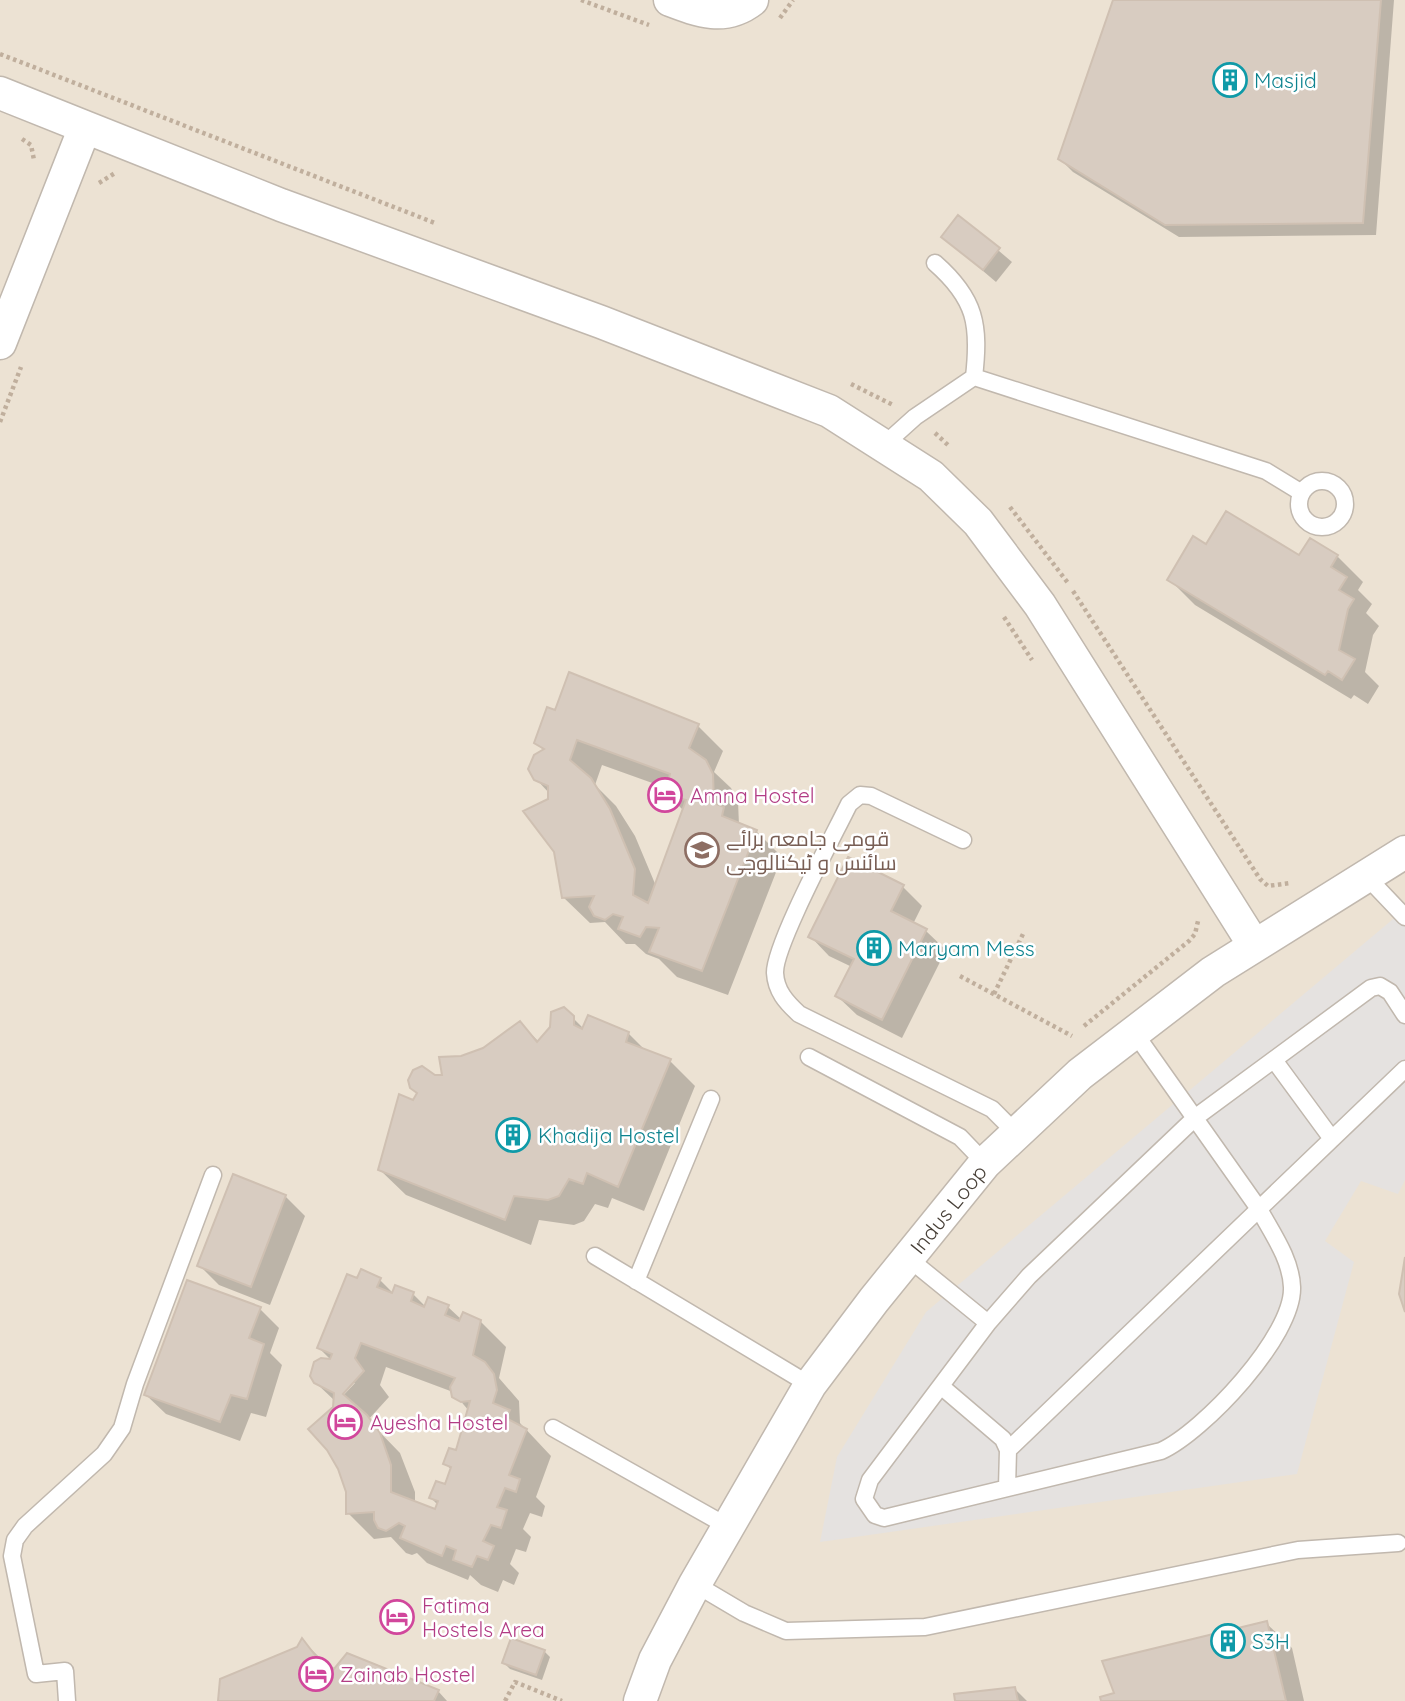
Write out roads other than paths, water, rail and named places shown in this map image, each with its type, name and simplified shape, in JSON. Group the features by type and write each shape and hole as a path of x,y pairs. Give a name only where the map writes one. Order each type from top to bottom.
{"street":[{"path":"670,0 713,14 735,11 752,0"},
{"path":"0,93 281,205 601,322 829,411 885,444 931,476 978,522 1040,605 1254,945"},
{"path":"11,353 85,127"},
{"name":"Indus Loop","path":"640,1701 655,1660 695,1584 810,1385 985,1163 1015,1132 1080,1074 1134,1032 1254,945 1405,852"}],"lane":[{"path":"885,444 915,417 974,377 978,344 975,317 968,298 954,280 935,263"},
{"path":"974,377 1266,471 1302,493"},
{"path":"963,840 871,796 860,795 849,804 781,948 777,958 776,980 785,1002 799,1014 992,1109 1015,1132"},
{"path":"1366,876 1405,917"},
{"path":"1134,1032 1196,1117 1259,1209 1288,1264 1293,1290 1286,1311 1267,1348 1233,1392 1193,1432 1161,1451 884,1518 869,1509 864,1499 870,1480 988,1323 1029,1276 1196,1117 1371,988 1380,986 1390,992 1404,1011"},
{"path":"809,1057 960,1137 985,1163"},
{"path":"1274,1060 1332,1139"},
{"path":"1008,1450 1405,1069"},
{"path":"636,1281 711,1099"},
{"path":"68,1701 65,1671 36,1674 12,1556 15,1540 25,1526 104,1454 122,1428 135,1384 213,1175"},
{"path":"594,1256 810,1385"},
{"path":"908,1258 988,1323"},
{"path":"942,1387 996,1431 1008,1450 1007,1488"},
{"path":"553,1428 727,1526"},
{"path":"695,1584 744,1613 786,1631 925,1627 1298,1550 1398,1543"}],"place":[{"name":"Masjid","path":"1230,80"},
{"name":"Amna Hostel","path":"665,795"},
{"name":"قومی جامعہ برائے سائنس و ٹیکنالوجی","path":"702,850"},
{"name":"Maryam Mess","path":"874,948"},
{"name":"Khadija Hostel","path":"513,1135"},
{"name":"Ayesha Hostel","path":"345,1422"},
{"name":"Fatima Hostels Area","path":"397,1617"},
{"name":"S3H","path":"1228,1641"},
{"name":"Zainab Hostel","path":"316,1674"}]}
